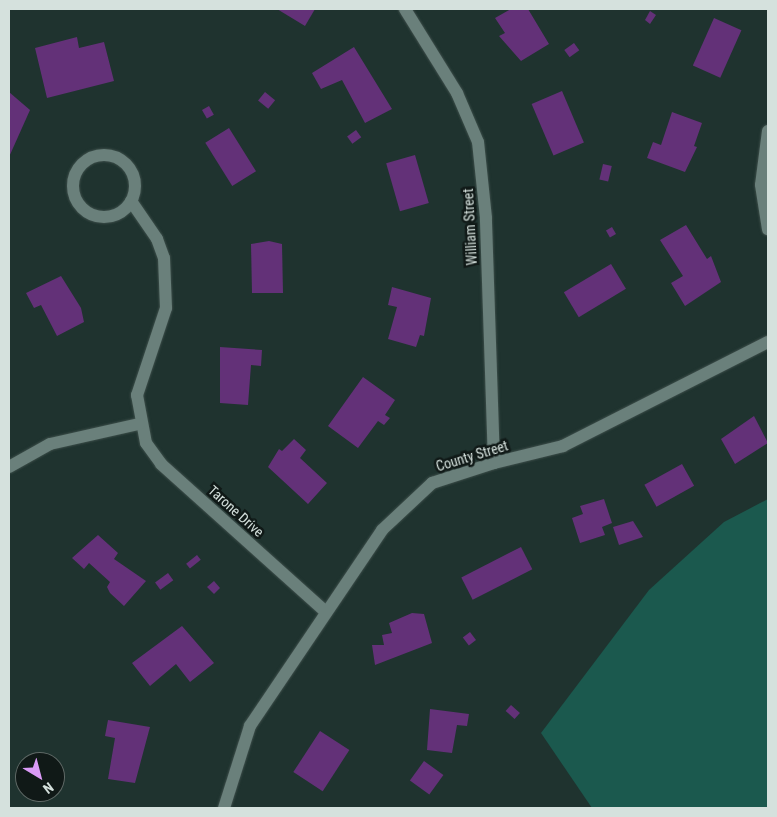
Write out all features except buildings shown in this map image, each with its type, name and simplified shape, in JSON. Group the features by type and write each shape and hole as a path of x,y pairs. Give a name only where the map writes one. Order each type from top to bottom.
{"street":[{"name":"William Street","path":"405,9 457,93 478,142 486,218 494,463"},
{"path":"768,131 761,185 768,229"},
{"path":"99,155 122,160 134,179 131,201 114,216 91,215 82,208 73,188 80,166 99,155"},
{"name":"Tarone Drive","path":"131,201 157,239 165,278 166,308 137,395 139,424 161,464 325,610"},
{"name":"County Street","path":"224,808 250,726 325,610 382,530 432,483 494,463 563,446 768,342"},
{"path":"9,467 50,444 139,424"}],"green space":[{"path":"768,499 768,808 592,808 541,733 649,590 724,522"}]}
